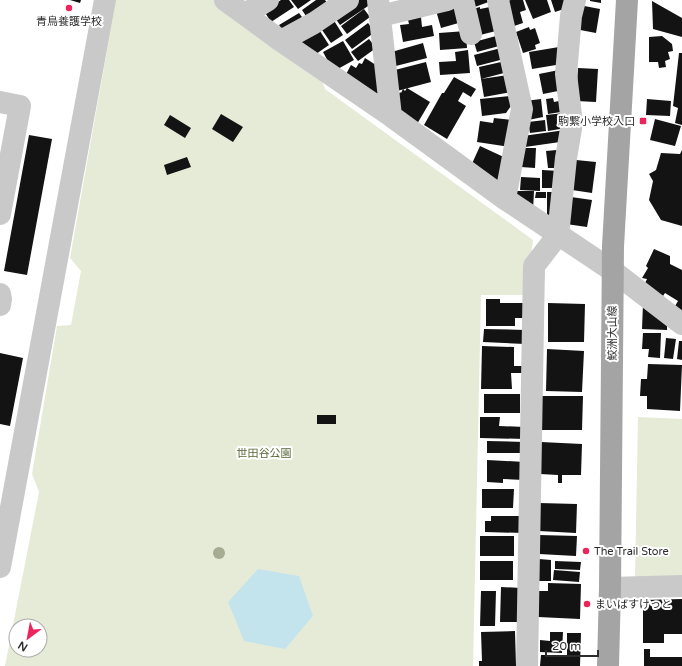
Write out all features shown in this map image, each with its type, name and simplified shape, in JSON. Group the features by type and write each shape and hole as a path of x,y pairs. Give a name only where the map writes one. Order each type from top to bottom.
{"main road":[{"name":"鮫洲大山線","path":"608,666 613,271 627,0"}],"street":[{"path":"0,567 105,0"},
{"path":"225,0 281,41 391,116 505,200 613,271 682,324"},
{"path":"245,14 268,0"},
{"path":"281,41 314,23 348,0"},
{"path":"391,116 379,8 447,0"},
{"path":"463,0 471,34"},
{"path":"498,0 522,109 505,200"},
{"path":"527,666 534,266 558,235 566,158 572,123 566,74 571,16 575,0"},
{"path":"0,102 20,106 0,214"},
{"path":"0,294 0,305"},
{"path":"610,588 682,586"}],"green space":[{"name":"世田谷公園","path":"116,0 216,0 321,78 325,89 533,240 526,295 481,295 473,666 5,666 8,651 8,658 48,658 48,618 14,618 39,492 32,474 57,326 71,325 81,271 70,258"},
{"path":"638,417 682,419 682,582 635,579"}],"water":[{"path":"258,569 299,576 313,616 285,649 244,641 228,602"}],"building":[{"path":"70,0 81,0 80,3"},
{"path":"281,0 289,0 294,7 271,22 264,11"},
{"path":"291,0 311,0 298,9"},
{"path":"316,0 325,0 329,5 308,19 302,10"},
{"path":"355,0 369,0 371,4 340,25 333,15"},
{"path":"469,0 494,0 472,8"},
{"path":"511,0 523,0 526,10 520,12 523,23 511,27 504,2"},
{"path":"525,0 547,0 551,12 533,19"},
{"path":"551,0 571,0 562,14 561,10 555,12"},
{"path":"601,0 601,3 590,1"},
{"path":"652,1 682,18 682,37 653,29"},
{"path":"457,2 462,22 441,28 435,7"},
{"path":"579,5 600,9 596,33 575,29"},
{"path":"480,7 480,9 490,7 496,31 476,36 469,10"},
{"path":"364,9 370,17 347,34 341,26"},
{"path":"299,13 302,17 286,35 279,25"},
{"path":"421,17 422,27 432,25 434,36 403,42 400,25 409,24 408,20"},
{"path":"333,19 343,35 331,43 320,27"},
{"path":"368,23 375,32 352,49 345,40"},
{"path":"529,27 530,30 535,28 540,43 535,45 536,49 523,53 516,32"},
{"path":"318,28 329,45 316,54 296,38"},
{"path":"466,31 467,48 440,50 439,33"},
{"path":"496,36 499,46 477,52 474,42"},
{"path":"662,36 672,44 673,51 668,52 670,59 665,61 666,67 659,68 658,62 649,62 649,37"},
{"path":"369,39 376,48 358,61 351,52"},
{"path":"343,41 354,60 336,70 330,65 323,52"},
{"path":"423,43 427,58 392,67 388,53"},
{"path":"559,47 562,64 532,69 529,52"},
{"path":"501,48 504,59 477,66 474,55"},
{"path":"468,50 470,73 440,75 439,62 456,61 455,52"},
{"path":"679,53 682,53 682,125 675,123 678,108 673,106"},
{"path":"365,58 379,67 380,101 344,78 351,65 356,68 359,63 362,64"},
{"path":"426,62 431,82 397,91 391,71"},
{"path":"501,62 504,73 481,79 479,67"},
{"path":"578,68 598,69 596,102 576,101"},
{"path":"559,70 563,90 543,94 539,74"},
{"path":"508,75 512,92 484,97 481,79"},
{"path":"454,77 476,89 471,97 463,92 458,101 466,106 447,139 424,125 442,93 444,93"},
{"path":"407,88 430,102 417,124 398,116 399,94 403,89 405,91"},
{"path":"511,96 513,103 506,113 482,116 480,99"},
{"path":"553,98 554,102 559,101 561,112 548,114 546,99"},
{"path":"541,99 543,117 528,120 525,101"},
{"path":"647,99 671,101 670,116 646,115"},
{"path":"564,113 566,128 548,131 546,115"},
{"path":"221,114 243,127 233,142 212,129"},
{"path":"170,115 191,128 185,138 164,125"},
{"path":"494,118 513,120 510,147 477,142 480,121 493,123"},
{"path":"655,119 681,126 675,146 650,140"},
{"path":"545,120 546,131 530,133 528,122"},
{"path":"565,130 567,141 525,147 523,136"},
{"path":"29,135 52,139 27,275 4,271"},
{"path":"480,146 508,159 503,183 470,168"},
{"path":"522,148 536,148 535,168 521,167"},
{"path":"557,150 558,168 548,168 546,151"},
{"path":"682,150 682,226 661,220 649,200 653,181 649,174 656,170 661,153 680,154"},
{"path":"187,157 191,167 167,175 164,165"},
{"path":"576,160 596,162 592,193 572,190"},
{"path":"542,170 559,171 559,188 542,188"},
{"path":"521,177 540,178 540,191 520,190"},
{"path":"513,191 534,191 533,211"},
{"path":"536,192 546,192 546,198 535,198"},
{"path":"547,192 559,192 559,215 547,215"},
{"path":"571,197 592,200 587,227 566,224"},
{"path":"654,249 670,256 670,264 682,270 682,311 675,306 678,301 665,293 663,296 644,285 647,279 642,278 648,268 646,266"},
{"path":"486,299 500,299 500,303 525,303 525,318 515,318 515,326 486,326"},
{"path":"548,303 585,304 584,342 548,342"},
{"path":"643,304 667,320 667,330 642,329"},
{"path":"484,329 526,330 525,344 483,342"},
{"path":"643,333 661,333 660,358 648,357 649,349 642,349"},
{"path":"666,338 676,339 673,359 664,358"},
{"path":"679,341 682,341 682,360 677,359"},
{"path":"482,346 514,347 514,366 525,366 525,373 511,373 512,389 481,389"},
{"path":"547,349 584,351 582,392 546,391"},
{"path":"0,353 23,358 10,426 0,424"},
{"path":"648,364 682,365 680,411 647,409 647,396 640,396 641,379 647,379"},
{"path":"484,394 520,394 520,413 484,413"},
{"path":"541,396 583,396 582,430 541,430"},
{"path":"317,415 336,415 336,424 317,424"},
{"path":"480,417 500,417 499,426 525,427 525,439 480,438"},
{"path":"487,441 525,442 525,453 487,453"},
{"path":"541,442 582,444 581,475 562,475 562,483 558,483 558,475 540,474"},
{"path":"487,460 525,462 524,480 503,479 503,483 487,482"},
{"path":"482,489 514,489 513,508 482,508"},
{"path":"539,503 577,504 576,533 539,531"},
{"path":"491,516 524,516 524,533 485,532 485,521 491,521"},
{"path":"539,535 577,536 576,556 539,554"},
{"path":"480,536 514,536 514,556 480,556"},
{"path":"539,559 551,560 551,581 539,581"},
{"path":"480,561 513,561 513,580 480,580"},
{"path":"555,561 581,562 580,570 555,569"},
{"path":"554,570 580,572 579,582 553,580"},
{"path":"548,583 581,584 580,619 538,617 539,591 548,591"},
{"path":"501,587 521,588 520,622 500,622"},
{"path":"481,591 496,591 495,626 480,626"},
{"path":"682,599 682,634 664,634 664,643 643,643 643,600"},
{"path":"515,631 516,666 479,666 479,661 482,661 481,632"},
{"path":"550,632 563,632 562,653 540,652 540,640 550,641"},
{"path":"567,633 581,633 580,666 540,666 541,655 567,655"},
{"path":"644,649 650,649 650,657 682,657 682,666 644,666"}],"place":[{"name":"青鳥養護学校","path":"69,8"},
{"name":"駒繋小学校入口","path":"643,121"},
{"name":"The Trail Store","path":"586,551"},
{"name":"まいばすけっと","path":"587,604"}]}
